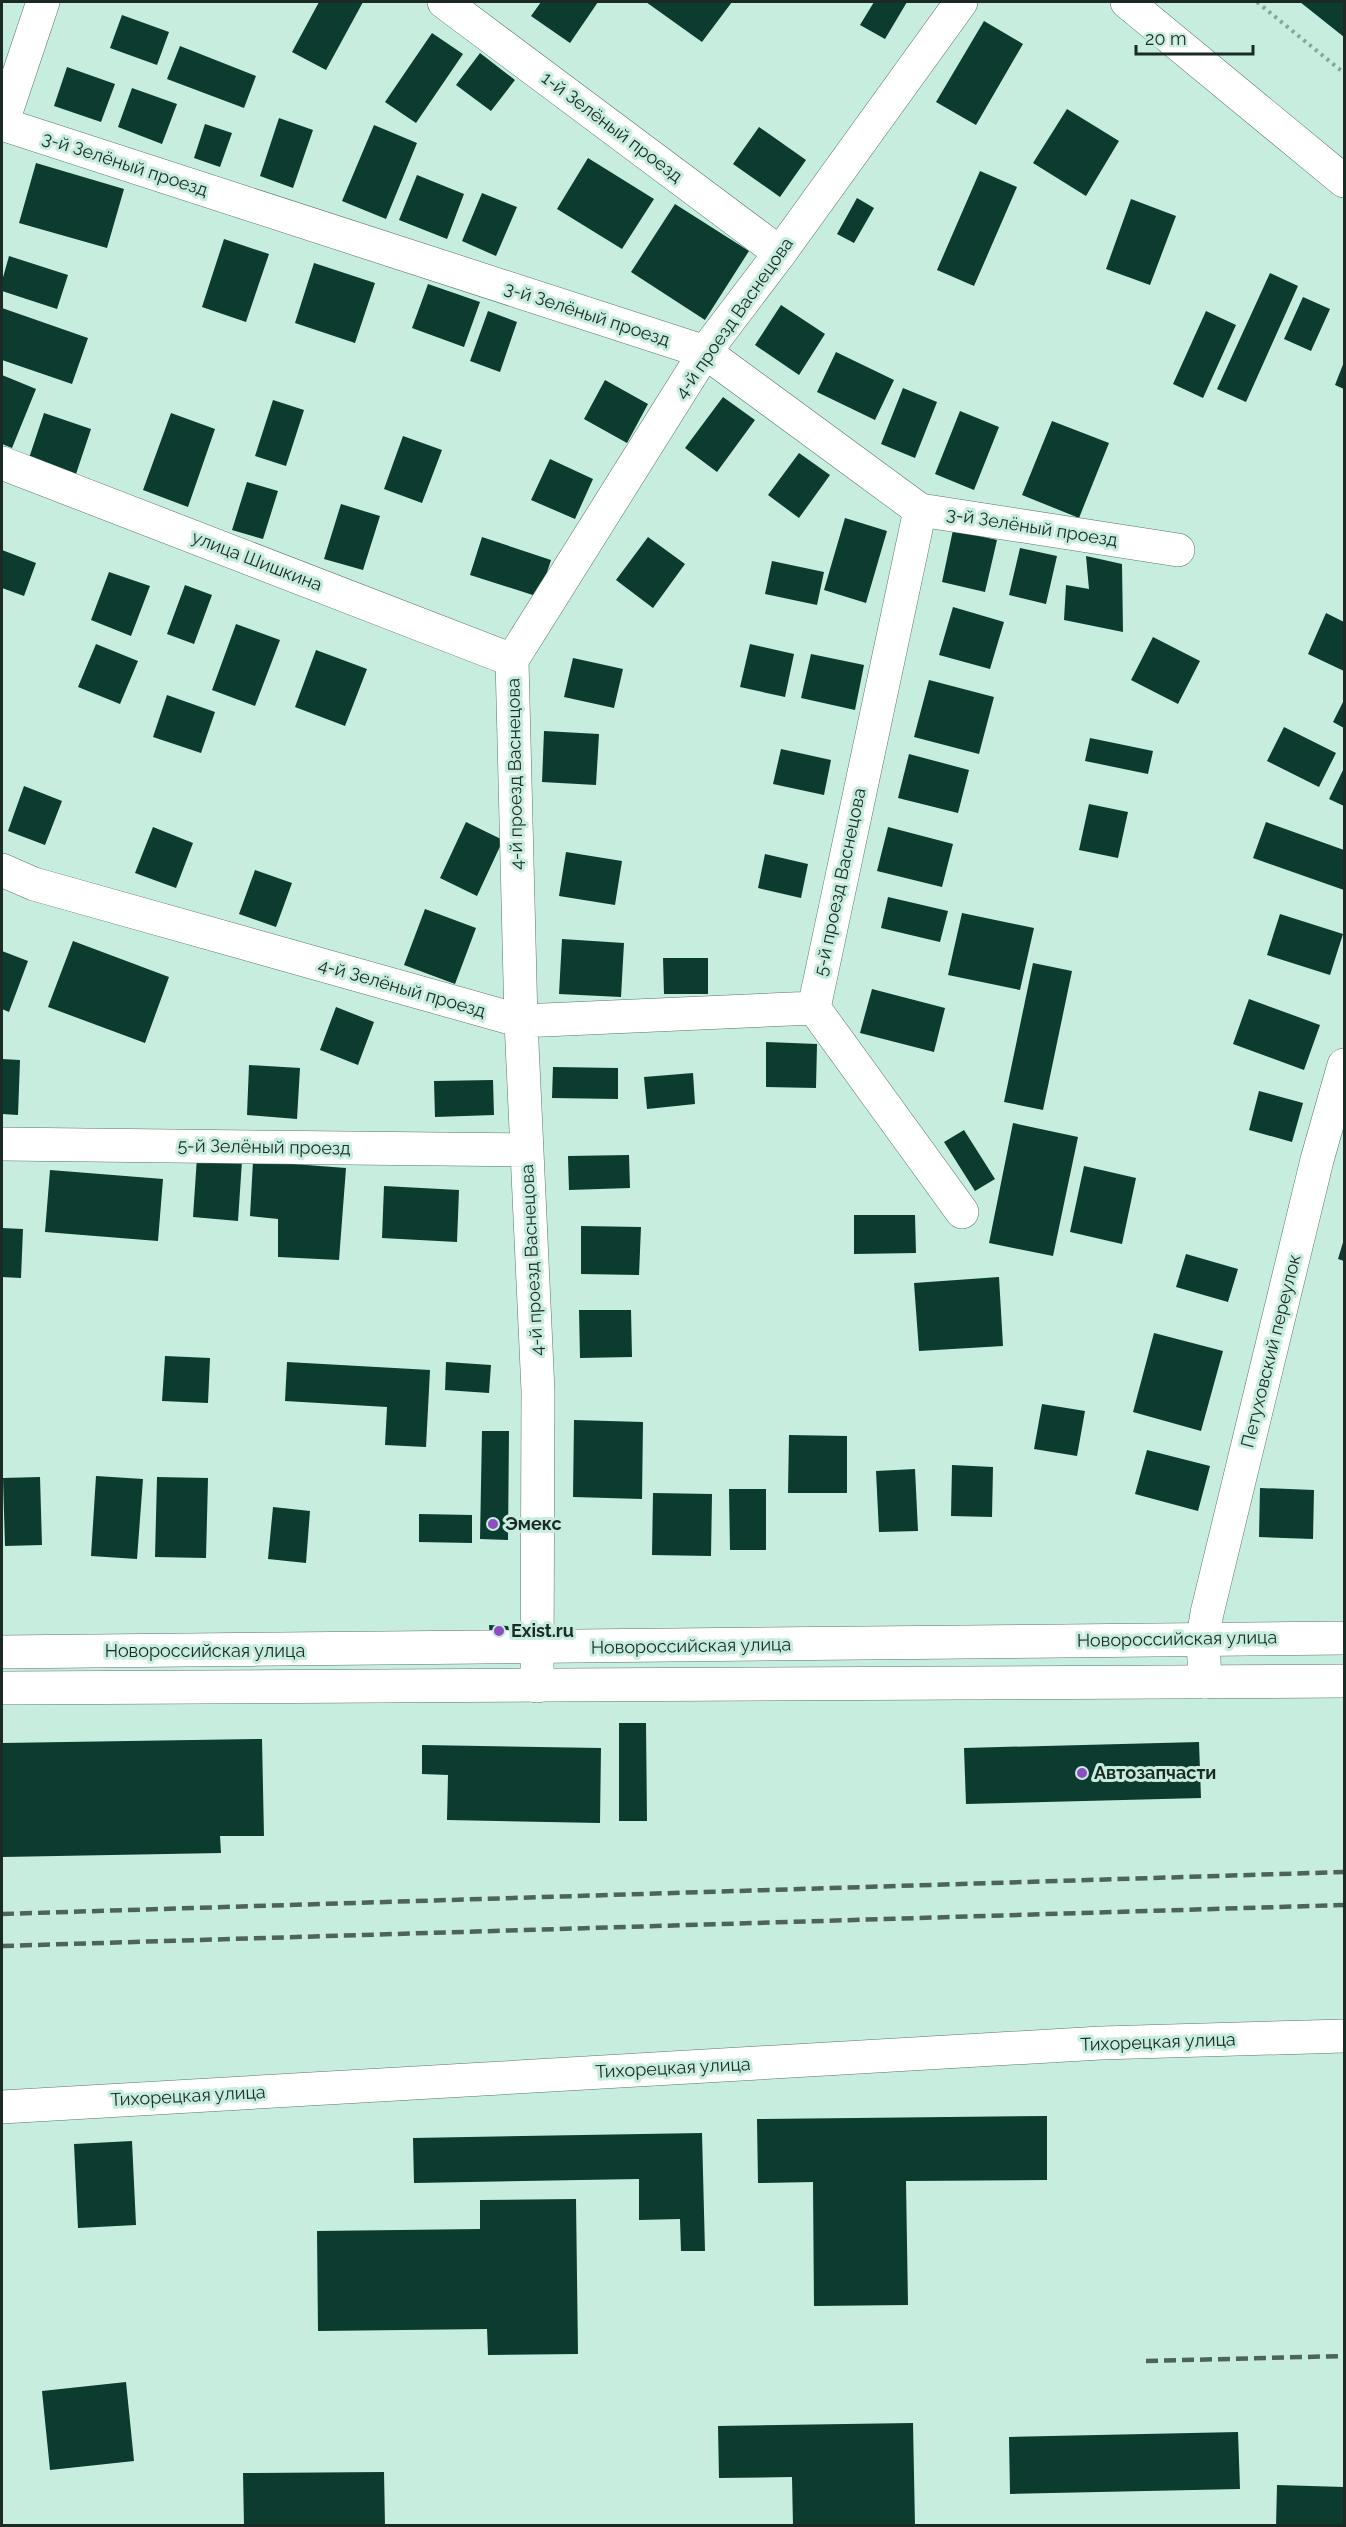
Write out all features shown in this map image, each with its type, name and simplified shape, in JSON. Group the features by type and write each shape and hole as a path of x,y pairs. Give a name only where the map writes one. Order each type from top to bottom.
{"street":[{"path":"2,124 43,2"},
{"name":"1-й Зелёный проезд","path":"444,2 780,253"},
{"name":"4-й проезд Васнецова","path":"537,1686 535,1648 538,1391 521,1021 512,660 705,352 780,253 961,2"},
{"path":"1127,2 1344,181"},
{"name":"3-й Зелёный проезд","path":"2,124 705,352 920,510 1178,550"},
{"name":"улица Шишкина","path":"2,463 512,660"},
{"name":"5-й проезд Васнецова","path":"814,1008 920,510"},
{"name":"4-й Зелёный проезд","path":"2,870 34,884 521,1021 814,1008"},
{"path":"814,1008 962,1212"},
{"name":"Петуховский переулок","path":"1204,1682 1203,1638 1207,1613 1317,1160 1344,1065"},
{"name":"5-й Зелёный проезд","path":"2,1144 527,1150"},
{"name":"Новороссийская улица","path":"2,1652 1344,1638"},
{"name":"Новороссийская улица","path":"2,1688 1344,1681"},
{"name":"Тихорецкая улица","path":"2,2107 1101,2043 1344,2036"}],"path":[{"path":"1257,2 1344,73"}],"building":[{"path":"319,2 363,2 326,70 292,52"},
{"path":"541,2 598,2 570,43 531,16"},
{"path":"646,2 732,2 702,42"},
{"path":"874,2 907,2 885,39 860,25"},
{"path":"1300,2 1344,2 1344,37"},
{"path":"122,15 169,32 157,65 110,48"},
{"path":"984,21 1023,44 976,125 936,102"},
{"path":"432,33 463,54 416,123 385,102"},
{"path":"180,46 256,76 244,108 167,79"},
{"path":"480,53 515,80 491,111 456,85"},
{"path":"67,67 115,84 101,122 54,106"},
{"path":"132,88 177,104 162,144 118,127"},
{"path":"1067,109 1119,141 1086,196 1033,163"},
{"path":"279,118 313,130 293,188 260,176"},
{"path":"205,124 232,133 220,167 194,158"},
{"path":"374,125 417,143 386,219 342,201"},
{"path":"759,127 806,160 780,197 733,164"},
{"path":"588,158 654,199 622,249 557,209"},
{"path":"36,163 124,189 107,248 19,223"},
{"path":"980,171 1017,187 974,286 937,270"},
{"path":"417,175 464,194 447,239 399,220"},
{"path":"482,193 517,207 496,256 462,241"},
{"path":"857,198 874,208 854,243 837,234"},
{"path":"1131,199 1176,216 1150,285 1106,269"},
{"path":"675,204 749,251 705,320 631,272"},
{"path":"224,239 269,254 246,322 202,307"},
{"path":"9,256 68,275 57,309 2,291 2,281"},
{"path":"314,263 375,283 355,343 295,323"},
{"path":"1270,273 1298,286 1246,402 1217,389"},
{"path":"428,284 480,302 464,347 412,328"},
{"path":"1303,297 1330,309 1311,351 1284,339"},
{"path":"781,305 825,334 799,375 755,345"},
{"path":"2,308 88,338 72,384 2,360"},
{"path":"488,311 517,322 500,372 470,361"},
{"path":"1206,311 1236,325 1203,398 1173,384"},
{"path":"836,352 894,380 875,420 817,392"},
{"path":"1344,362 1344,389 1335,385"},
{"path":"2,375 36,389 12,448 2,444"},
{"path":"605,380 648,404 627,443 584,419"},
{"path":"903,388 937,402 915,458 881,444"},
{"path":"723,397 755,420 717,472 685,448"},
{"path":"273,400 304,410 286,466 255,456"},
{"path":"960,411 999,427 974,490 935,474"},
{"path":"44,413 91,429 76,474 29,458"},
{"path":"171,413 215,429 188,507 143,490"},
{"path":"1052,421 1109,443 1079,518 1022,495"},
{"path":"403,436 442,450 422,503 384,489"},
{"path":"799,453 830,475 799,518 768,495"},
{"path":"550,459 593,479 575,519 531,500"},
{"path":"247,482 278,491 263,539 232,530"},
{"path":"341,504 380,516 363,570 324,559"},
{"path":"845,518 887,531 866,603 824,590"},
{"path":"953,530 997,540 985,592 942,582"},
{"path":"482,537 551,560 539,597 470,575"},
{"path":"648,537 685,564 653,608 616,580"},
{"path":"1020,548 1057,556 1046,604 1009,595"},
{"path":"2,550 36,563 24,596 2,588"},
{"path":"1086,556 1122,564 1123,632 1064,620 1066,585 1089,589"},
{"path":"772,561 824,572 817,605 765,594"},
{"path":"109,572 150,586 131,636 91,620"},
{"path":"185,585 212,595 194,644 167,634"},
{"path":"953,607 1004,622 990,669 939,655"},
{"path":"1326,613 1344,622 1344,671 1308,654"},
{"path":"236,624 280,640 255,706 212,690"},
{"path":"1153,637 1200,661 1178,704 1131,680"},
{"path":"96,644 138,661 120,704 78,687"},
{"path":"750,644 794,654 785,697 740,687"},
{"path":"316,650 367,669 345,726 295,707"},
{"path":"811,654 864,665 855,710 801,698"},
{"path":"573,658 623,669 614,708 564,697"},
{"path":"929,680 994,697 979,754 914,737"},
{"path":"167,695 215,712 201,753 153,737"},
{"path":"1344,700 1344,728 1333,722"},
{"path":"1284,727 1336,753 1319,787 1267,761"},
{"path":"544,731 599,734 596,785 542,782"},
{"path":"1090,738 1153,751 1148,774 1085,761"},
{"path":"781,749 831,760 824,795 773,784"},
{"path":"909,754 969,770 958,813 898,798"},
{"path":"1344,768 1344,806 1329,799"},
{"path":"24,786 62,801 45,845 8,831"},
{"path":"1089,804 1128,812 1118,858 1079,850"},
{"path":"466,822 503,840 477,896 440,878"},
{"path":"1266,822 1344,850 1344,890 1253,858"},
{"path":"153,827 193,843 176,888 135,873"},
{"path":"888,827 953,844 942,887 877,871"},
{"path":"566,852 622,861 615,905 559,896"},
{"path":"765,854 808,864 801,898 758,888"},
{"path":"255,870 292,883 276,927 239,914"},
{"path":"888,897 948,911 940,942 881,928"},
{"path":"425,909 476,928 455,984 404,965"},
{"path":"962,913 1034,928 1020,990 948,975"},
{"path":"1280,914 1343,934 1330,975 1267,955"},
{"path":"562,939 624,943 621,997 559,994"},
{"path":"73,941 169,977 145,1043 48,1007"},
{"path":"2,951 28,961 9,1012 2,1009"},
{"path":"663,958 708,958 708,994 664,994"},
{"path":"1033,963 1072,971 1043,1110 1004,1102"},
{"path":"872,989 945,1008 934,1052 860,1033"},
{"path":"1249,999 1320,1025 1304,1070 1233,1044"},
{"path":"336,1007 374,1022 358,1065 320,1050"},
{"path":"766,1042 817,1044 816,1088 766,1087"},
{"path":"2,1059 20,1060 18,1115 2,1114"},
{"path":"249,1065 300,1068 297,1119 247,1115"},
{"path":"553,1067 618,1068 618,1099 552,1098"},
{"path":"693,1073 695,1104 647,1109 644,1077"},
{"path":"493,1080 494,1115 435,1117 434,1081"},
{"path":"1259,1091 1303,1103 1292,1142 1249,1130"},
{"path":"1013,1123 1078,1137 1053,1256 989,1243"},
{"path":"964,1130 995,1179 975,1191 944,1142"},
{"path":"629,1155 630,1188 569,1190 568,1156"},
{"path":"197,1157 242,1161 238,1221 193,1217"},
{"path":"253,1161 346,1168 339,1260 278,1257 278,1219 250,1216"},
{"path":"1084,1166 1136,1178 1122,1244 1070,1232"},
{"path":"50,1170 163,1179 158,1241 45,1232"},
{"path":"384,1186 459,1190 457,1242 382,1238"},
{"path":"854,1215 915,1215 916,1253 854,1254"},
{"path":"581,1226 641,1227 639,1275 581,1274"},
{"path":"2,1228 23,1229 21,1278 2,1277"},
{"path":"1344,1239 1344,1261 1338,1259"},
{"path":"1186,1254 1238,1269 1228,1302 1176,1287"},
{"path":"999,1277 1003,1346 919,1351 914,1283"},
{"path":"579,1310 631,1310 632,1357 580,1358"},
{"path":"1154,1333 1223,1351 1201,1431 1133,1412"},
{"path":"165,1356 210,1358 208,1403 162,1401"},
{"path":"287,1362 430,1370 426,1447 385,1445 387,1407 285,1401"},
{"path":"446,1362 491,1365 489,1393 445,1390"},
{"path":"1042,1404 1085,1411 1077,1456 1034,1449"},
{"path":"574,1420 643,1422 642,1499 573,1497"},
{"path":"482,1431 509,1431 508,1540 480,1539"},
{"path":"789,1435 847,1436 847,1493 788,1493"},
{"path":"1147,1450 1210,1466 1198,1511 1135,1494"},
{"path":"952,1465 993,1467 992,1517 951,1516"},
{"path":"915,1469 918,1531 879,1532 876,1471"},
{"path":"96,1476 143,1479 137,1559 91,1556"},
{"path":"40,1477 42,1545 5,1546 3,1478"},
{"path":"157,1477 208,1478 206,1558 155,1557"},
{"path":"1260,1488 1314,1490 1313,1539 1259,1537"},
{"path":"729,1489 766,1489 766,1550 730,1550"},
{"path":"653,1493 712,1494 711,1556 652,1555"},
{"path":"273,1507 310,1511 306,1563 268,1559"},
{"path":"419,1514 472,1515 472,1543 419,1542"},
{"name":"Exist.ru","path":"489,1625 508,1626 511,1637 490,1639"},
{"path":"619,1723 646,1723 647,1821 619,1821"},
{"path":"262,1739 264,1836 220,1836 221,1853 2,1857 2,1743"},
{"name":"Автозапчасти","path":"1199,1742 1201,1798 966,1804 964,1748"},
{"path":"422,1745 601,1748 600,1823 447,1820 448,1775 422,1774"},
{"path":"1047,2116 1047,2180 906,2181 908,2305 814,2306 813,2182 758,2183 757,2119"},
{"path":"702,2133 705,2251 681,2251 680,2219 639,2220 639,2179 414,2183 413,2138"},
{"path":"132,2141 136,2225 78,2228 74,2144"},
{"path":"576,2199 578,2354 488,2355 487,2329 318,2331 317,2231 480,2229 480,2200"},
{"path":"126,2382 134,2461 50,2470 42,2391"},
{"path":"913,2423 915,2526 793,2526 792,2477 719,2478 718,2426"},
{"path":"1238,2432 1240,2489 1010,2494 1009,2437"},
{"path":"384,2472 385,2526 244,2526 243,2473"},
{"path":"1277,2485 1344,2487 1343,2526 1276,2526"}],"railway":[{"path":"2,1914 1344,1872"},
{"path":"2,1946 1344,1905"},
{"path":"1146,2361 1344,2356"}],"place":[{"name":"Эмекс","path":"493,1524"},
{"name":"Exist.ru","path":"499,1631"},
{"name":"Автозапчасти","path":"1082,1773"}]}
